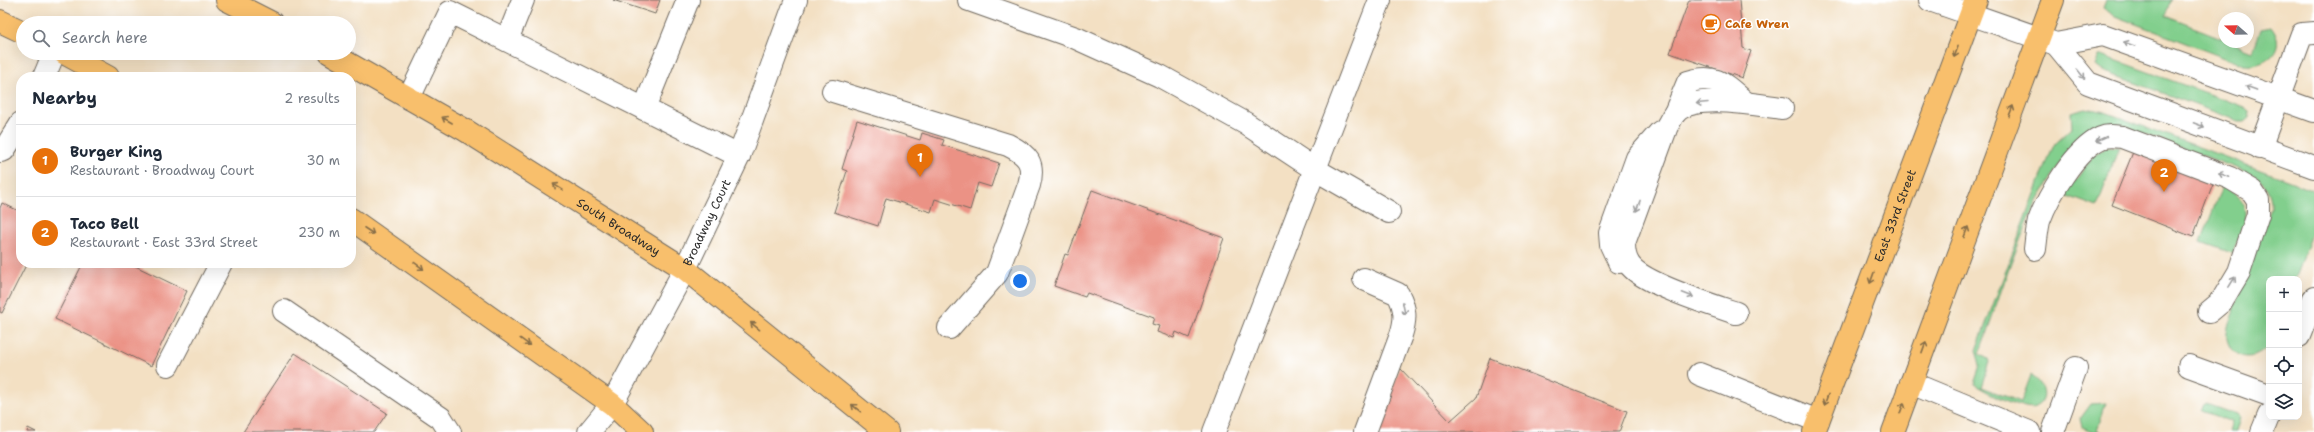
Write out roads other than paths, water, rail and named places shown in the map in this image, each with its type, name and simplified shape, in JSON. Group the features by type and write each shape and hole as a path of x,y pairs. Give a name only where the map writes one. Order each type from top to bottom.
{"main road":[{"path":"227,0 258,16"},
{"path":"1893,432 1911,383 2048,41 2053,0"},
{"name":"East 33rd Street","path":"1816,427 1973,8"},
{"path":"0,21 16,29"},
{"path":"77,60 99,72"},
{"name":"South Broadway","path":"342,60 409,98 564,191 685,269 887,432"},
{"path":"356,223 612,404 642,432"}],"street":[{"path":"507,40 524,0"},
{"path":"644,109 688,0"},
{"name":"Broadway Court","path":"589,432 612,404 685,269 739,156 796,0"},
{"path":"970,0 1076,38 1160,76 1245,123 1316,170 1389,212"},
{"path":"1214,432 1316,170 1380,0"},
{"path":"1930,0 1973,8 2048,41 2088,83 2314,168"},
{"path":"409,98 450,12 739,156"},
{"path":"2260,148 2302,34 2314,33"},
{"path":"2048,41 2103,35 2314,111"},
{"path":"46,72 51,60"},
{"path":"833,91 1008,145 1018,150 1031,164 1032,174 1029,185 997,273 949,328"},
{"path":"1736,313 1645,279 1629,265 1624,254 1624,243 1671,120 1688,104 1720,101 1782,108"},
{"path":"0,151 4,150 16,131"},
{"path":"2035,249 2039,223 2046,205 2080,155 2100,138 2110,136 2122,137 2230,178 2252,191 2258,200 2258,214 2239,272 2221,302 2209,312"},
{"path":"168,364 218,268"},
{"path":"1364,279 1398,294 1405,316 1401,335 1365,432"},
{"path":"2302,328 2314,298"},
{"path":"284,311 441,418 450,432"},
{"path":"2189,366 2266,394"},
{"path":"2052,432 2076,368"},
{"path":"1699,374 1816,427"},
{"path":"1911,383 2029,432"},
{"path":"2262,432 2267,420"}],"place":[{"name":"Cafe Wren","path":"1711,24"},
{"name":"Burger King","path":"920,177"},
{"name":"Taco Bell","path":"2164,192"}]}
